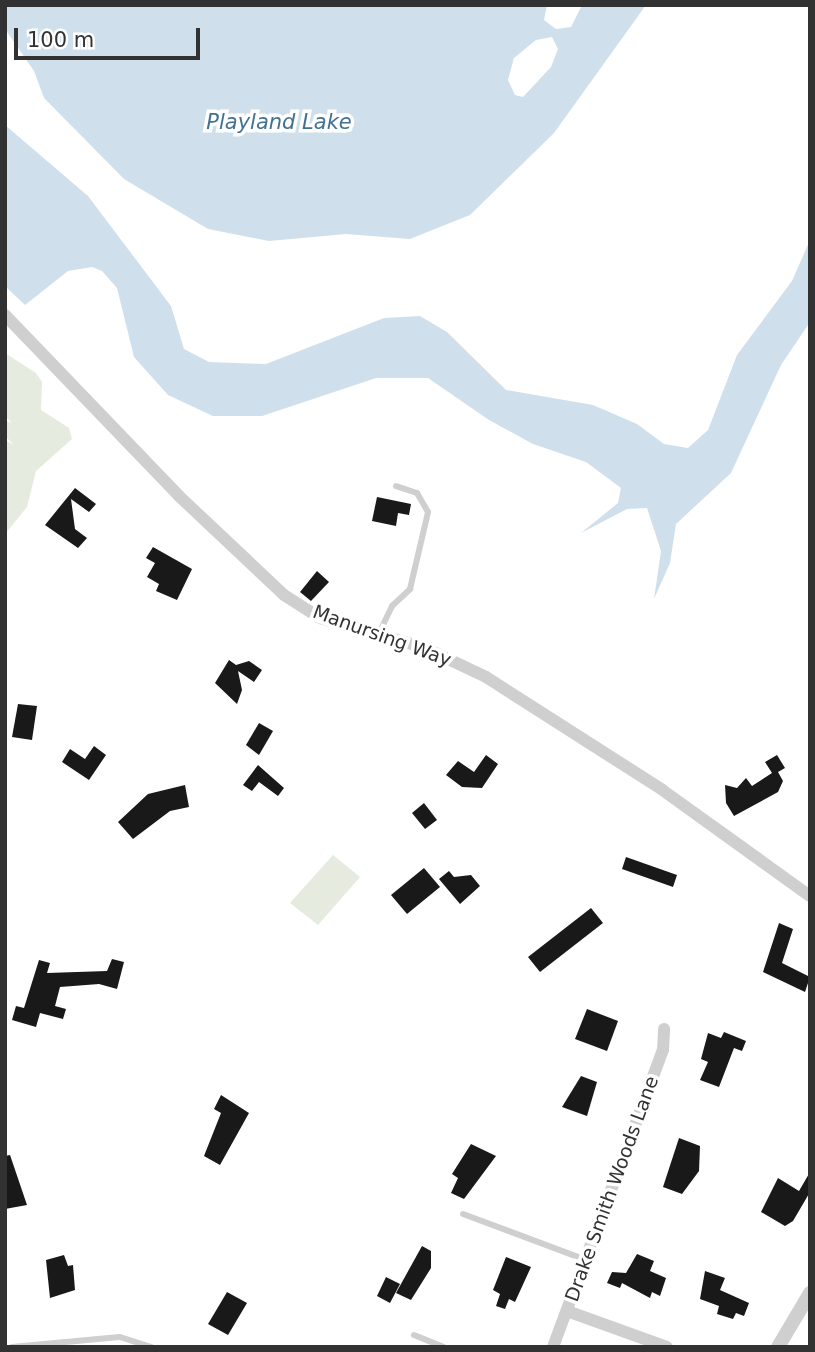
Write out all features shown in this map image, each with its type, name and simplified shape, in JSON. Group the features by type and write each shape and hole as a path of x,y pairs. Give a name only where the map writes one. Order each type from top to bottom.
{"street":[{"name":"Manursing Way","path":"5,314 179,496 284,595 320,618 425,648 486,677 662,789 810,896"},
{"name":"Drake Smith Woods Lane","path":"553,1347 663,1050 664,1029"},
{"path":"778,1347 810,1293"},
{"path":"567,1311 667,1347"}],"lane":[{"path":"378,635 410,589 428,512 417,493 396,486"},
{"path":"463,1214 586,1260"},
{"path":"414,1335 443,1347"},
{"path":"12,1347 120,1337 151,1347"}],"shaded area":[{"path":"5,353 36,373 42,382 41,410 69,428 72,439 36,471 27,507 5,534 5,440 14,445 5,436 5,420 12,423 5,416"},
{"path":"333,855 360,877 318,925 290,903"}],"water":[{"name":"Playland Lake","path":"5,5 547,5 544,20 556,29 571,27 582,5 646,5 554,133 470,215 410,239 346,234 269,241 208,229 124,179 44,98 34,71 5,29","holes":["552,37 558,49 551,67 523,97 515,95 508,80 514,58 536,40"]},
{"path":"5,125 88,196 171,306 184,349 209,362 266,364 384,318 420,316 447,332 506,390 593,405 637,424 664,444 688,448 708,430 737,355 792,281 810,240 810,322 781,365 731,473 676,524 670,563 654,599 661,551 647,508 627,509 581,533 618,503 621,488 586,462 533,444 489,420 428,378 376,378 262,416 213,416 168,395 134,357 117,288 102,271 92,267 68,271 25,305 5,286"}],"building":[{"path":"75,488 96,504 89,512 71,499 75,529 87,538 78,548 45,525"},
{"path":"377,497 411,504 409,515 398,513 396,526 372,521"},
{"path":"153,547 192,569 177,600 156,591 159,584 147,577 155,563 146,558"},
{"path":"317,571 329,582 311,601 300,592"},
{"path":"229,660 236,665 249,661 262,670 254,682 238,671 242,690 237,704 215,683"},
{"path":"18,704 37,706 32,740 12,737"},
{"path":"259,723 273,731 259,755 246,745"},
{"path":"94,746 106,755 89,780 62,762 70,749 85,759"},
{"path":"486,755 498,764 482,788 462,787 446,775 458,761 474,772"},
{"path":"777,755 785,768 778,772 783,781 778,792 734,816 726,803 725,785 737,788 746,778 752,786 772,773 765,762"},
{"path":"258,765 284,788 278,796 259,782 252,791 243,785"},
{"path":"185,785 189,807 170,811 133,839 118,822 148,794"},
{"path":"424,803 437,820 425,829 412,813"},
{"path":"626,857 677,875 673,887 622,869"},
{"path":"424,868 440,887 407,914 391,895"},
{"path":"449,871 454,877 471,875 480,886 460,904 439,879"},
{"path":"591,908 603,923 540,972 528,957"},
{"path":"779,923 793,929 782,963 810,977 805,992 763,972"},
{"path":"112,959 124,962 117,989 99,984 60,987 55,1006 66,1009 63,1019 40,1013 36,1027 12,1020 16,1006 24,1008 39,960 50,963 47,973 107,971"},
{"path":"587,1009 618,1021 607,1051 575,1039"},
{"path":"724,1032 746,1041 742,1051 734,1048 719,1087 700,1080 708,1062 701,1059 708,1033 721,1038"},
{"path":"581,1076 597,1082 587,1116 562,1107"},
{"path":"221,1095 249,1113 220,1165 204,1156 221,1113 214,1109"},
{"path":"679,1138 700,1146 699,1171 682,1194 663,1187"},
{"path":"471,1144 496,1156 464,1199 451,1193 458,1178 452,1174"},
{"path":"10,1155 27,1205 5,1209 5,1156"},
{"path":"810,1172 810,1192 793,1221 785,1226 761,1212 778,1178 799,1191"},
{"path":"422,1246 431,1251 431,1268 411,1300 396,1293"},
{"path":"637,1254 654,1261 650,1271 666,1278 660,1296 652,1292 650,1298 622,1283 620,1288 607,1283 612,1272 626,1273"},
{"path":"64,1255 68,1266 73,1265 75,1290 50,1298 46,1260"},
{"path":"506,1257 531,1267 515,1302 509,1299 505,1309 496,1306 500,1294 493,1290"},
{"path":"705,1271 725,1278 720,1290 749,1303 744,1316 736,1313 733,1319 717,1314 719,1306 700,1299"},
{"path":"386,1277 400,1284 390,1303 377,1296"},
{"path":"227,1292 247,1303 228,1335 208,1324"}]}
